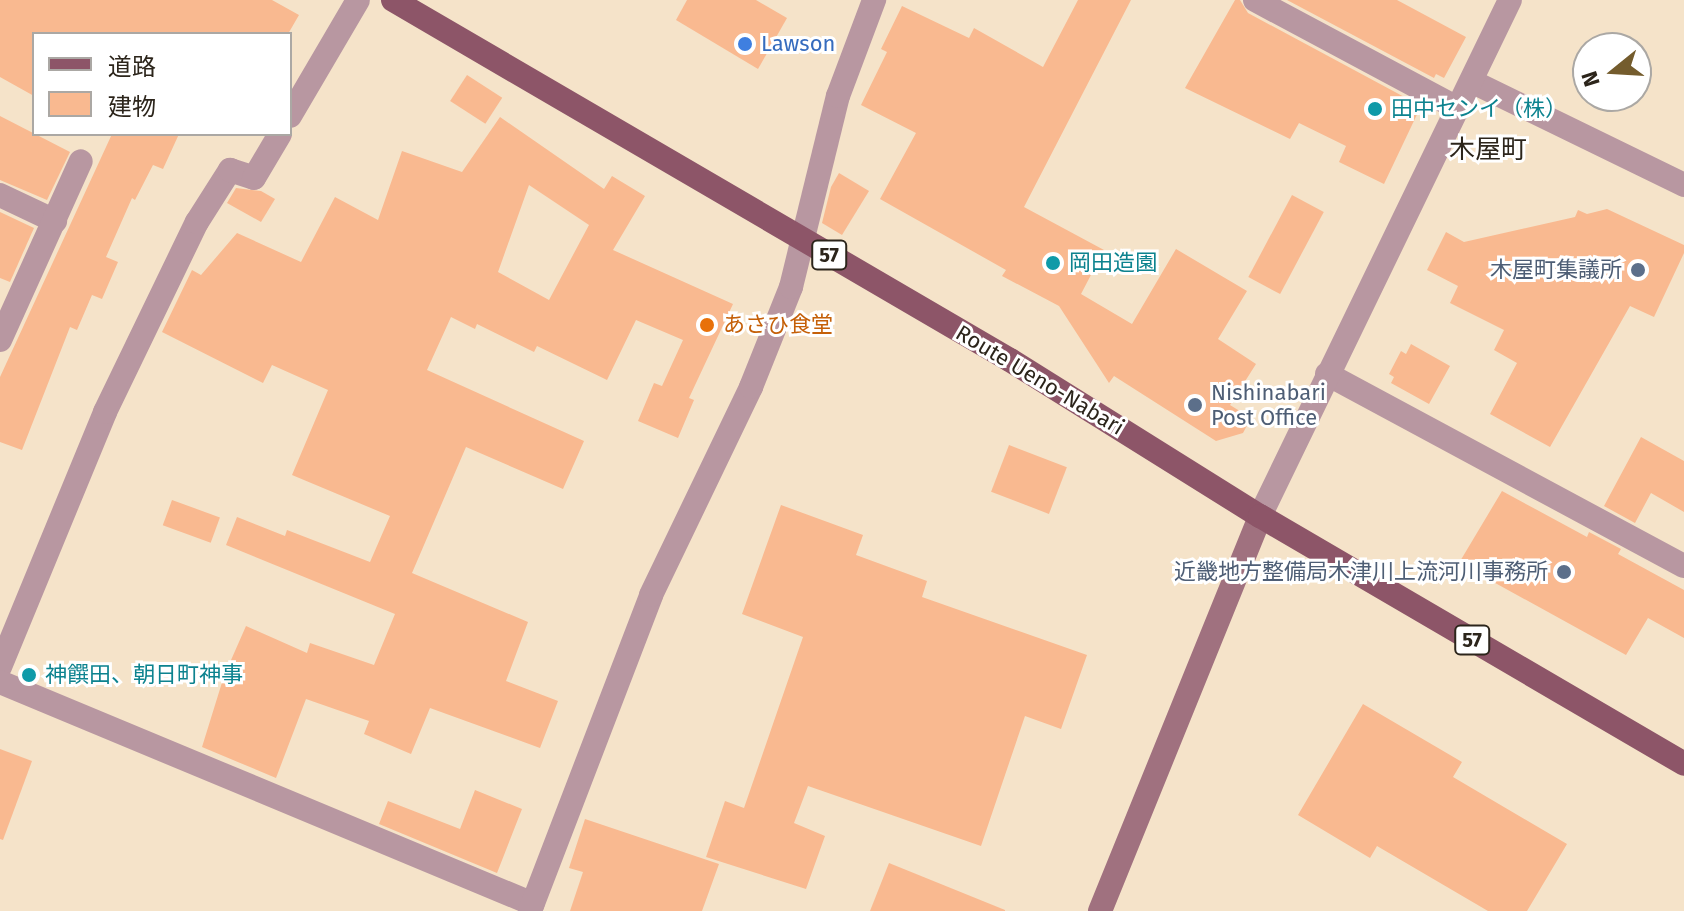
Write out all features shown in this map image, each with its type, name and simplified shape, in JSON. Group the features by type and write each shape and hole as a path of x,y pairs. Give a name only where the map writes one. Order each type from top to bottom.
{"main road":[{"name":"Route Ueno-Nabari","path":"393,0 1010,360 1260,516 1684,764"}],"street":[{"path":"292,113 358,0"},
{"path":"0,682 532,908 651,595 757,373 791,287 838,96 874,0"},
{"path":"1255,0 1459,109"},
{"path":"1100,911 1260,516 1327,374 1473,82 1510,0"},
{"path":"1473,82 1684,185"},
{"path":"0,667 105,412 197,222 230,170 254,178 279,136"},
{"path":"0,340 81,161"},
{"path":"0,195 55,221"},
{"path":"1327,374 1684,566"}],"building":[{"path":"0,0 272,0 299,15 289,32 32,32 32,95 0,77"},
{"name":"Lawson","path":"687,0 756,0 787,18 758,69 676,20"},
{"path":"1078,0 1131,0 1024,207 1104,250 1081,294 1132,324 1176,249 1247,291 1218,339 1256,364 1230,405 1251,418 1243,433 1216,441 1114,376 1109,383 1059,306 1002,276 1006,270 880,199 916,133 861,105 887,52 881,49 902,6 969,38 974,28 1043,67"},
{"path":"1235,0 1240,0 1248,13 1421,106 1384,184 1339,162 1346,146 1299,123 1290,139 1185,88"},
{"path":"1287,0 1397,0 1466,37 1444,78 1436,74 1434,78"},
{"path":"467,75 502,98 485,124 450,101"},
{"path":"0,116 32,132 32,136 39,136 70,152 47,200 0,180"},
{"path":"500,117 604,189 612,176 645,196 613,250 733,304 689,398 694,400 678,438 638,421 654,383 662,386 683,340 636,320 607,380 537,346 534,352 477,324 475,329 451,317 427,370 584,441 563,489 466,447 412,573 528,622 506,681 558,701 540,748 430,708 411,754 364,734 369,721 306,699 276,778 202,747 224,676 246,626 307,653 310,643 374,665 395,614 226,545 237,517 285,536 287,530 370,562 390,516 292,475 328,390 272,365 263,383 162,332 192,270 201,275 237,233 301,262 335,197 378,220 402,151 462,172","holes":["529,185 589,225 549,300 498,272"]},
{"path":"111,136 178,136 163,169 153,165 135,200 132,198 106,257 118,262 102,299 92,295 77,330 70,327 22,450 0,442 0,377"},
{"path":"839,173 869,191 842,235 822,223 831,187"},
{"path":"236,188 261,191 275,199 261,222 227,203"},
{"path":"1292,195 1324,212 1280,294 1248,277"},
{"path":"1607,209 1684,245 1684,253 1654,317 1630,306 1550,447 1490,414 1517,363 1494,350 1504,330 1450,303 1458,286 1427,270 1446,232 1464,242 1575,217 1578,210 1587,214"},
{"path":"0,212 34,228 10,282 0,278"},
{"path":"1411,344 1450,366 1429,404 1391,383 1394,377 1389,374 1401,351 1406,354"},
{"path":"1641,437 1684,461 1684,512 1651,493 1635,523 1604,506"},
{"path":"1009,445 1067,467 1049,514 991,492"},
{"name":"近畿地方整備局木津川上流河川事務所","path":"1502,491 1587,537 1589,532 1621,549 1618,554 1684,590 1684,638 1648,618 1626,655 1459,563"},
{"path":"172,500 220,517 211,543 163,525"},
{"path":"781,505 863,535 856,555 927,581 922,597 1087,655 1061,729 1025,716 981,846 808,786 794,823 825,836 806,889 706,857 725,801 744,808 803,637 742,614"},
{"path":"1363,704 1462,762 1453,777 1567,844 1527,911 1488,911 1377,846 1370,858 1298,815"},
{"path":"0,749 32,761 3,840 0,839"},
{"path":"475,790 522,809 497,873 379,824 388,801 460,829"},
{"path":"585,819 719,864 702,911 570,911 583,872 569,868"},
{"path":"889,863 1005,910 1005,911 870,911"}],"place":[{"name":"Lawson","path":"745,44"},
{"name":"田中センイ（株）","path":"1375,109"},
{"name":"岡田造園","path":"1053,263"},
{"name":"木屋町集議所","path":"1638,270"},
{"name":"あさひ食堂","path":"707,325"},
{"name":"Nishinabari Post Office","path":"1195,405"},
{"name":"近畿地方整備局木津川上流河川事務所","path":"1564,572"},
{"name":"神饌田、朝日町神事","path":"29,675"}],"district":[{"name":"木屋町","path":"1488,150"}]}
